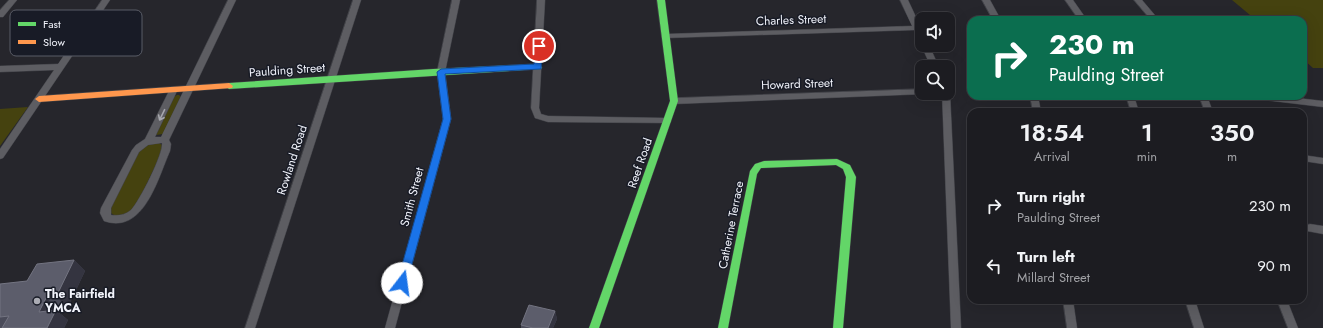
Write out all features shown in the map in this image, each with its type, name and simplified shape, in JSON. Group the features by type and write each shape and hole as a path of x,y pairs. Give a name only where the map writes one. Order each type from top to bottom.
{"street":[{"path":"0,15 13,0"},
{"path":"99,10 106,0"},
{"path":"164,140 232,0"},
{"name":"Rowland Road","path":"250,328 357,0"},
{"name":"Smith Street","path":"390,328 447,119 441,72 456,0"},
{"path":"541,0 535,112 540,117 548,120 667,122"},
{"name":"Reef Road","path":"594,328 674,101 661,0"},
{"path":"904,0 915,24"},
{"path":"986,0 995,16"},
{"path":"1069,0 1080,16"},
{"path":"1138,0 1152,16"},
{"name":"Charles Street","path":"666,36 915,28"},
{"path":"0,156 68,56"},
{"path":"0,70 60,67"},
{"name":"Paulding Street","path":"39,99 174,89 538,67"},
{"path":"150,140 174,89"},
{"name":"Howard Street","path":"674,101 915,92"},
{"path":"946,100 956,328"},
{"path":"1290,100 1323,104"},
{"path":"150,140 164,140 167,144 166,151 140,207 127,217 119,220 110,219 106,216 106,208 136,150 142,144 150,140"},
{"path":"1307,159 1323,161"},
{"name":"Catherine Terrace","path":"723,328 755,169 764,164 837,162 846,166 851,177 838,328"},
{"path":"1310,228 1323,230"},
{"path":"1069,304 1072,328"},
{"path":"1191,304 1199,328"},
{"path":"1284,304 1293,328"}],"shaded area":[{"path":"1232,0 1323,0 1323,68 1313,68 1307,63 1307,16 1251,16"},
{"path":"177,95 181,97 163,134 156,135 174,97"},
{"path":"28,107 0,146 0,109"},
{"path":"159,143 162,145 163,150 135,208 120,216 114,215 111,213 110,209 139,152 147,145"}],"building":[{"name":"The Fairfield YMCA","path":"74,260 56,297 46,298 39,312 56,310 47,328 2,328 9,316 0,317 0,284 27,281 37,264"},
{"path":"529,305 555,311 548,328 533,328 521,325"}],"traffic: fast":[{"path":"594,328 674,101 661,0"},
{"path":"229,86 433,72 538,67"},
{"path":"723,328 753,173 758,166 764,164 837,162 847,167 851,177 838,328"}],"traffic: slow":[{"path":"39,99 229,86"}],"place":[{"name":"The Fairfield YMCA","path":"37,301"}],"route":[{"path":"402,283 447,119 441,72 538,67 539,46"}]}
